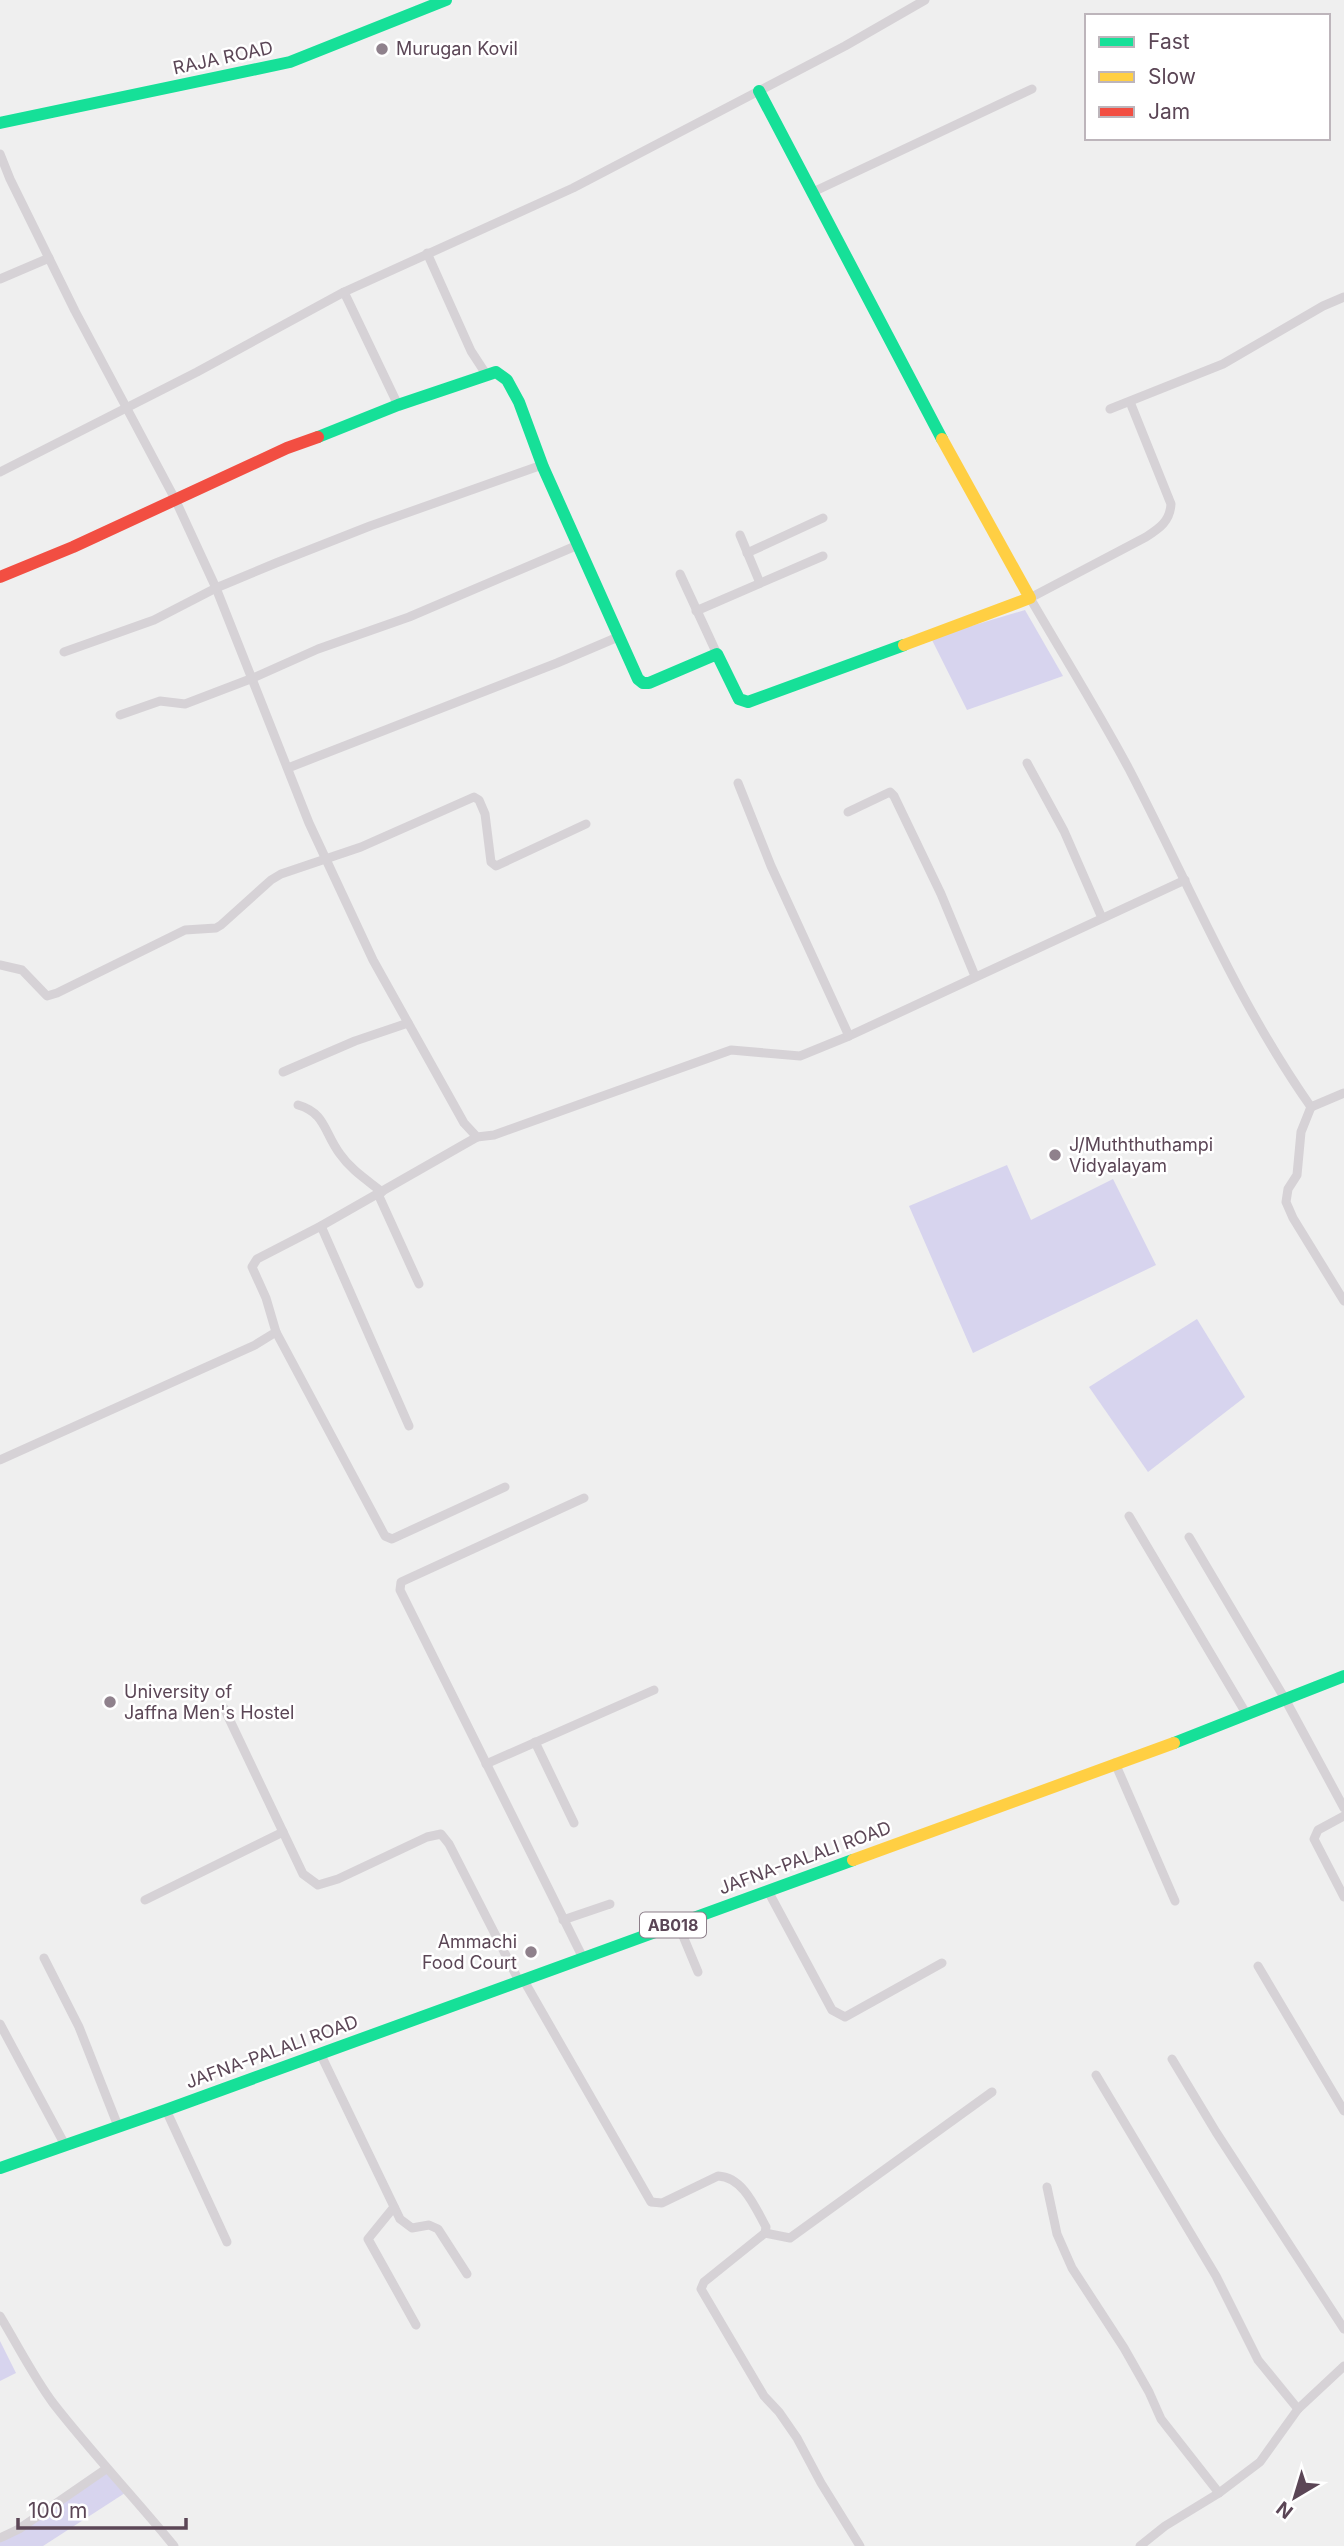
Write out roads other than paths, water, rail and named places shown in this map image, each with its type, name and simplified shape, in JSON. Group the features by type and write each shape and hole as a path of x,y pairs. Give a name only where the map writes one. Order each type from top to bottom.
{"street":[{"name":"RAJA ROAD","path":"0,123 290,62 446,0"},
{"path":"0,472 197,372 344,292 573,188 925,0"},
{"path":"813,192 1032,89"},
{"path":"759,91 924,407 1128,767 1233,978 1282,1066 1311,1107"},
{"path":"0,154 49,258 175,499 216,588 326,859 373,960 464,1123 477,1137"},
{"path":"427,253 471,351 486,374"},
{"path":"0,279 49,258"},
{"path":"344,292 398,405"},
{"path":"1110,409 1223,364 1323,306 1344,297"},
{"path":"0,577 73,547 287,448 353,425 398,405 496,372 507,380 542,465 638,678 643,683 649,683 717,654"},
{"path":"680,574 739,699 748,702 1030,598 1146,537 1162,526 1168,517 1171,504 1130,402"},
{"path":"64,652 154,620 216,588 370,526 542,465"},
{"path":"747,553 823,517"},
{"path":"740,535 760,583"},
{"path":"120,715 160,701 185,704 318,649 410,617 578,545"},
{"path":"696,611 823,556"},
{"path":"288,768 618,637"},
{"path":"1027,763 1064,831 1102,918"},
{"path":"738,783 771,866 849,1036"},
{"path":"848,812 890,792 894,796 941,894 975,976"},
{"path":"0,965 22,970 47,996 58,993 185,930 216,928 281,874 362,847 474,797 479,800 485,814 491,862 496,866 586,824"},
{"path":"505,1487 391,1539 385,1536 276,1332 266,1298 252,1268 254,1263 477,1137 494,1135 731,1050 800,1056 849,1036 1185,880"},
{"path":"283,1072 355,1041 408,1023"},
{"path":"1344,1093 1311,1107 1301,1132 1297,1175 1288,1189 1286,1202 1344,1301"},
{"path":"298,1105 317,1113 340,1155 380,1193 419,1284"},
{"path":"321,1226 409,1426"},
{"path":"0,1460 243,1351 276,1332"},
{"path":"583,1498 401,1582 400,1590 583,1958"},
{"path":"1129,1516 1247,1715"},
{"path":"1189,1536 1285,1699 1344,1808"},
{"name":"JAFNA-PALALI ROAD","path":"0,2168 678,1924 1247,1715 1344,1676"},
{"path":"486,1763 654,1690"},
{"path":"224,1708 303,1874 318,1885 338,1879 427,1837 441,1834 449,1844 521,1980 651,2202 662,2203 718,2176 727,2176 736,2181 755,2207 766,2227 765,2233 704,2282 701,2289 764,2396 797,2438 860,2546"},
{"path":"535,1742 574,1823"},
{"path":"1115,1763 1175,1901"},
{"path":"1344,1816 1318,1830 1314,1839 1344,1897"},
{"path":"145,1900 283,1832"},
{"path":"768,1891 832,2010 845,2017 942,1964"},
{"path":"563,1920 610,1904"},
{"path":"678,1924 698,1972"},
{"path":"44,1958 79,2027 118,2126"},
{"path":"1258,1966 1344,2112"},
{"path":"0,2024 65,2145"},
{"path":"320,2053 405,2225 412,2228 429,2225 438,2229 467,2274"},
{"path":"1172,2059 1216,2132 1344,2329"},
{"path":"1096,2075 1216,2276 1258,2360 1298,2409"},
{"path":"765,2233 790,2238 992,2092"},
{"path":"166,2110 227,2242"},
{"path":"1047,2187 1057,2234 1072,2268 1124,2348 1161,2419 1219,2493"},
{"path":"394,2207 368,2239 416,2325"},
{"path":"0,2316 51,2400 106,2469 174,2546"},
{"path":"1140,2546 1260,2462 1298,2409 1344,2366"},
{"path":"0,2538 19,2529 106,2469"}],"place":[{"name":"Murugan Kovil","path":"382,49"},
{"name":"J/Muththuthampi Vidyalayam","path":"1055,1155"},
{"name":"University of Jaffna Men's Hostel","path":"110,1702"},
{"name":"Ammachi Food Court","path":"531,1952"}]}
